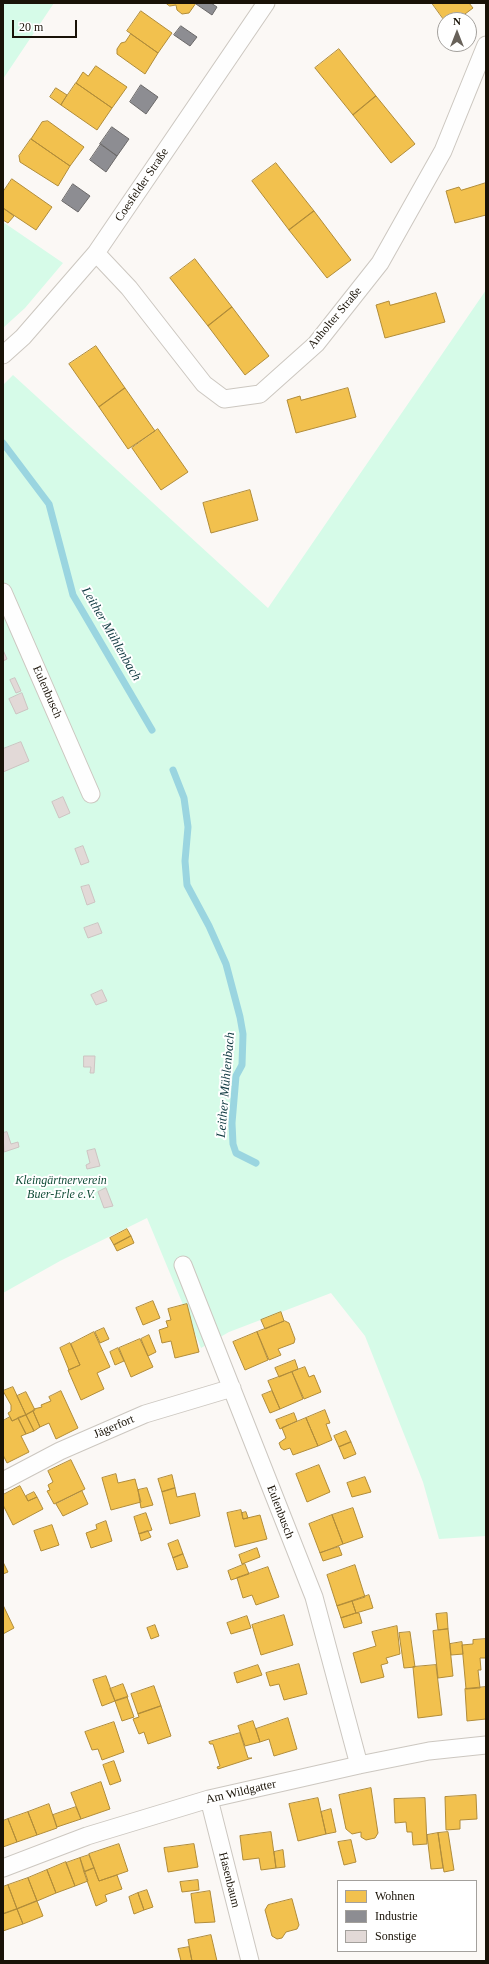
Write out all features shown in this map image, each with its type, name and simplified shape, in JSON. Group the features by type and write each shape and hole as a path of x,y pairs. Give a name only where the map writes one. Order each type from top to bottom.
{"street":[{"name":"Coesfelder Straße","path":"3,355 23,337 96,253 266,3"},
{"name":"Anholter Straße","path":"96,253 129,288 204,384 224,399 260,394 316,344 380,263 443,151 486,45"},
{"name":"Eulenbusch","path":"3,592 91,794"},
{"name":"Eulenbusch","path":"183,1265 314,1597 359,1765"},
{"name":"Jägerfort","path":"3,1481 60,1451 145,1414 232,1388"},
{"name":"Am Wildgatter","path":"3,1868 87,1836 208,1799 429,1751 486,1745"},
{"name":"Hasenbaum","path":"208,1799 250,1961"}],"green space":[{"path":"3,3 54,3 3,79"},
{"path":"3,222 63,263 25,308 3,328"},
{"name":"Kleingärtnerverein Buer-Erle e.V.","path":"486,290 486,1536 439,1539 423,1482 365,1336 331,1293 229,1332 201,1348 147,1218 60,1261 3,1293 3,385 13,375 268,608"}],"building: Wohnen":[{"path":"166,3 196,3 189,13 182,14 177,10 176,5 170,6"},
{"path":"432,3 469,3 473,8 468,12 438,12"},
{"path":"141,11 172,33 158,53 127,31"},
{"path":"131,34 158,53 145,74 117,54 117,49 121,43 125,42"},
{"path":"339,49 376,96 353,115 315,68"},
{"path":"96,66 127,87 112,108 76,83 83,72 88,76"},
{"path":"76,83 112,108 97,130 61,105"},
{"path":"56,88 67,95 61,105 50,97"},
{"path":"376,96 415,144 391,163 353,115"},
{"path":"48,121 84,147 70,166 31,139 42,122"},
{"path":"31,139 70,166 58,186 20,162 19,156"},
{"path":"276,163 314,211 289,230 252,181"},
{"path":"12,179 52,207 36,230 3,208 3,192"},
{"path":"486,183 486,215 455,223 446,191 459,187 461,190"},
{"path":"3,208 14,216 8,223 3,220"},
{"path":"314,211 351,260 327,278 289,230"},
{"path":"195,259 232,307 208,326 170,278"},
{"path":"436,293 445,322 385,338 376,305 389,301 390,305"},
{"path":"232,307 269,356 245,375 208,326"},
{"path":"96,346 125,388 99,407 69,364"},
{"path":"125,388 155,431 128,449 99,407"},
{"path":"348,388 356,417 296,433 287,400 300,396 301,400"},
{"path":"158,429 188,472 161,490 132,448"},
{"path":"250,490 258,520 211,533 203,503"},
{"path":"127,1229 131,1236 114,1245 110,1238"},
{"path":"131,1236 134,1243 117,1251 114,1245"},
{"path":"153,1301 160,1318 143,1325 136,1308"},
{"path":"187,1304 199,1352 175,1358 171,1341 162,1343 159,1330 168,1327 166,1321 171,1320 168,1309"},
{"path":"281,1312 284,1321 265,1329 261,1320"},
{"path":"285,1321 289,1323 295,1339 294,1343 278,1349 281,1355 269,1360 257,1332"},
{"path":"104,1328 109,1339 100,1343 95,1332"},
{"path":"94,1332 110,1367 97,1373 104,1389 81,1400 68,1370 80,1365 71,1344"},
{"path":"257,1332 268,1360 245,1370 233,1342"},
{"path":"149,1335 156,1352 148,1356 141,1339"},
{"path":"140,1339 153,1367 131,1377 119,1348"},
{"path":"70,1343 80,1365 69,1370 60,1348"},
{"path":"118,1348 124,1361 115,1365 110,1352"},
{"path":"295,1360 298,1369 279,1377 275,1368"},
{"path":"305,1367 309,1377 314,1375 321,1392 304,1399 292,1372"},
{"path":"292,1372 303,1399 280,1409 268,1381"},
{"path":"13,1387 26,1415 12,1421 8,1413 11,1411 11,1405 3,1391"},
{"path":"61,1391 78,1428 56,1439 49,1423 40,1427 33,1411 34,1409 42,1407 41,1405 51,1401 49,1397"},
{"path":"272,1391 280,1409 270,1413 262,1395"},
{"path":"26,1392 35,1410 26,1415 17,1396"},
{"path":"325,1410 330,1423 326,1424 332,1440 318,1446 306,1418"},
{"path":"33,1411 40,1427 34,1431 26,1415"},
{"path":"294,1413 297,1421 280,1429 276,1420"},
{"path":"26,1415 34,1431 26,1434 18,1418"},
{"path":"10,1417 12,1421 18,1418 26,1434 21,1436 29,1452 7,1463 3,1455 3,1421"},
{"path":"306,1418 318,1446 293,1455 290,1448 284,1450 281,1448 279,1443 286,1438 282,1428"},
{"path":"346,1431 351,1442 339,1447 334,1436"},
{"path":"351,1442 356,1454 344,1459 339,1447"},
{"path":"71,1460 85,1489 54,1504 47,1491 50,1490 48,1485 53,1482 48,1471"},
{"path":"319,1465 330,1492 307,1502 296,1474"},
{"path":"116,1474 118,1483 135,1479 141,1502 111,1510 102,1478"},
{"path":"172,1475 175,1488 162,1492 158,1479"},
{"path":"365,1477 371,1492 352,1497 347,1483"},
{"path":"20,1486 28,1501 37,1497 43,1509 13,1525 3,1505 3,1495"},
{"path":"147,1488 153,1505 141,1508 138,1490"},
{"path":"175,1488 177,1497 195,1493 200,1516 170,1524 162,1492"},
{"path":"82,1491 88,1504 63,1516 56,1504"},
{"path":"34,1492 37,1497 28,1501 26,1496"},
{"path":"353,1508 363,1537 343,1544 332,1515"},
{"path":"241,1510 243,1519 260,1515 267,1539 235,1547 227,1513"},
{"path":"246,1512 248,1518 243,1519 242,1513"},
{"path":"146,1513 152,1530 139,1534 134,1517"},
{"path":"332,1515 343,1544 320,1553 309,1524"},
{"path":"106,1521 112,1541 91,1548 86,1533 97,1529 96,1525"},
{"path":"52,1525 59,1545 41,1551 34,1531"},
{"path":"148,1531 151,1537 141,1541 139,1534"},
{"path":"178,1540 183,1554 173,1558 168,1544"},
{"path":"339,1547 342,1555 323,1561 320,1553"},
{"path":"257,1548 260,1557 242,1564 239,1555"},
{"path":"183,1554 188,1567 177,1570 173,1558"},
{"path":"3,1562 8,1572 3,1574"},
{"path":"245,1564 249,1574 231,1580 228,1571"},
{"path":"355,1565 365,1597 337,1606 327,1575"},
{"path":"268,1567 279,1597 256,1605 252,1595 243,1598 237,1578"},
{"path":"369,1595 373,1608 356,1613 352,1601"},
{"path":"352,1601 356,1613 341,1618 337,1606"},
{"path":"3,1605 14,1628 3,1634"},
{"path":"359,1613 362,1623 344,1628 341,1618"},
{"path":"447,1613 448,1629 438,1630 436,1614"},
{"path":"284,1615 293,1645 261,1655 252,1625"},
{"path":"247,1616 251,1628 231,1634 227,1623"},
{"path":"155,1625 159,1636 151,1639 147,1628"},
{"path":"397,1626 400,1654 386,1658 388,1663 381,1665 384,1677 361,1683 353,1653 376,1646 372,1632"},
{"path":"448,1629 453,1676 438,1678 433,1631"},
{"path":"410,1632 415,1667 404,1668 399,1633"},
{"path":"486,1639 486,1658 480,1658 481,1670 478,1670 480,1688 466,1689 462,1645 473,1644 473,1640"},
{"path":"462,1642 463,1654 451,1655 450,1644"},
{"path":"299,1664 307,1694 284,1700 279,1684 270,1686 266,1673"},
{"path":"258,1665 262,1675 237,1683 234,1673"},
{"path":"436,1665 442,1715 418,1718 413,1667"},
{"path":"106,1676 115,1701 102,1706 93,1680"},
{"path":"123,1684 128,1697 115,1701 110,1689"},
{"path":"154,1686 161,1706 138,1714 131,1694"},
{"path":"486,1687 486,1719 467,1721 465,1689"},
{"path":"127,1697 134,1717 122,1721 115,1701"},
{"path":"161,1706 171,1736 148,1744 144,1732 139,1734 133,1719 139,1717 138,1714"},
{"path":"288,1718 297,1749 274,1756 269,1739 260,1742 256,1729"},
{"path":"253,1721 260,1742 245,1746 238,1726"},
{"path":"114,1722 124,1752 102,1760 98,1749 92,1750 85,1732"},
{"path":"240,1733 248,1758 252,1758 218,1769 217,1767 220,1766 213,1744 210,1744 209,1742"},
{"path":"114,1761 121,1781 110,1785 103,1765"},
{"path":"101,1782 110,1809 81,1819 71,1793"},
{"path":"371,1788 378,1833 375,1838 366,1840 361,1837 361,1832 352,1834 346,1829 339,1795"},
{"path":"476,1795 477,1819 460,1820 460,1829 446,1830 445,1797"},
{"path":"318,1798 326,1834 298,1841 289,1804"},
{"path":"425,1798 427,1844 413,1845 412,1832 407,1832 406,1822 395,1823 394,1799"},
{"path":"49,1804 57,1828 37,1835 28,1812"},
{"path":"76,1807 81,1819 57,1827 53,1815"},
{"path":"331,1809 336,1832 326,1834 321,1812"},
{"path":"28,1812 37,1835 17,1842 8,1819"},
{"path":"8,1819 17,1842 3,1847 3,1821"},
{"path":"271,1832 276,1868 261,1870 259,1858 243,1860 240,1836"},
{"path":"448,1832 454,1870 444,1872 438,1833"},
{"path":"438,1833 443,1868 431,1869 427,1835"},
{"path":"351,1840 356,1862 344,1865 338,1842"},
{"path":"119,1844 128,1871 99,1881 89,1854"},
{"path":"194,1844 198,1867 168,1872 164,1848"},
{"path":"283,1850 285,1867 276,1868 274,1852"},
{"path":"89,1855 94,1868 84,1872 80,1858"},
{"path":"80,1858 88,1881 75,1886 66,1863"},
{"path":"66,1862 75,1886 56,1893 47,1870"},
{"path":"94,1868 99,1881 117,1875 122,1889 105,1895 107,1901 96,1906 84,1872"},
{"path":"47,1870 56,1893 37,1901 28,1878"},
{"path":"28,1878 37,1901 17,1909 8,1885"},
{"path":"198,1880 199,1890 182,1892 180,1882"},
{"path":"8,1885 17,1909 3,1914 3,1887"},
{"path":"147,1890 153,1907 144,1910 138,1893"},
{"path":"210,1891 215,1922 195,1923 191,1894"},
{"path":"138,1893 144,1910 134,1914 129,1897"},
{"path":"292,1899 299,1925 297,1929 286,1932 282,1938 277,1939 272,1936 265,1910 268,1905"},
{"path":"37,1901 43,1916 23,1924 17,1909"},
{"path":"17,1909 23,1924 3,1931 3,1914"},
{"path":"211,1935 217,1961 192,1961 188,1940"},
{"path":"189,1947 192,1961 181,1961 178,1949"}],"building: Industrie":[{"path":"196,3 211,3 217,7 212,15"},
{"path":"181,26 197,37 190,46 174,35"},
{"path":"141,85 158,97 146,114 130,102"},
{"path":"112,127 129,139 117,156 100,144"},
{"path":"101,144 117,156 106,172 90,160"},
{"path":"73,184 90,196 78,212 62,201"}],"building: Sonstige":[{"path":"3,650 7,659 3,661"},
{"path":"15,678 21,691 16,693 10,680"},
{"path":"22,693 28,709 16,714 9,699"},
{"path":"21,742 29,761 3,772 3,749"},
{"path":"63,797 70,813 59,818 52,802"},
{"path":"83,846 89,862 81,865 75,849"},
{"path":"89,885 95,902 87,905 81,887"},
{"path":"98,923 102,933 88,938 84,928"},
{"path":"102,990 107,1001 96,1005 91,995"},
{"path":"84,1056 95,1056 94,1073 90,1073 91,1067 84,1067"},
{"path":"7,1132 11,1144 18,1142 19,1147 4,1152 3,1133"},
{"path":"95,1149 100,1166 87,1169 86,1165 90,1163 87,1151"},
{"path":"106,1188 113,1206 104,1208 98,1192"}],"waterway":[{"name":"Leither Mühlenbach","path":"3,443 49,504 73,595 152,730"},
{"name":"Leither Mühlenbach","path":"173,770 184,798 188,827 185,861 187,885 209,926 226,964 243,1034 242,1065 236,1076 232,1123 233,1144 236,1153 256,1163"}]}
